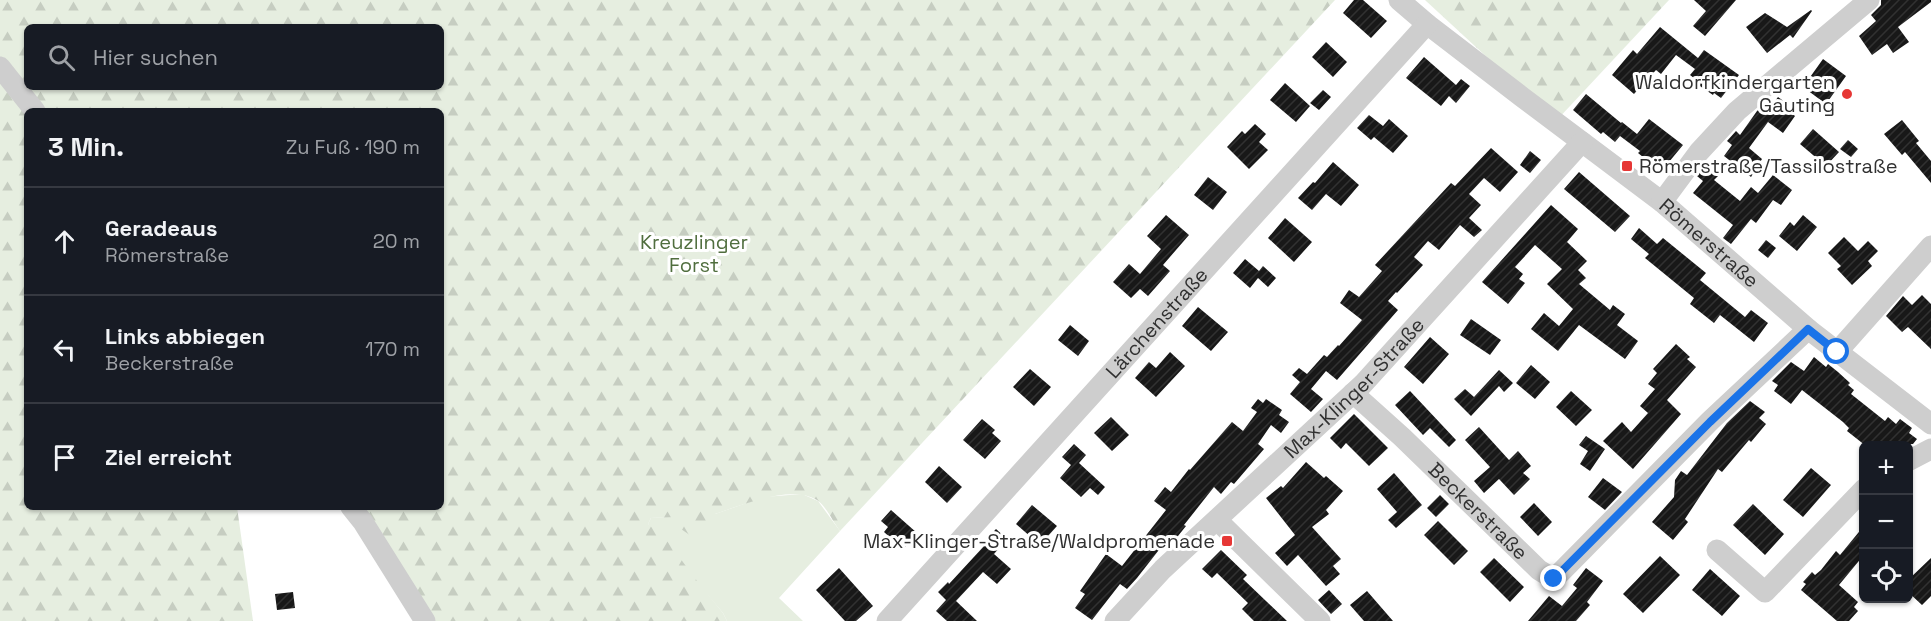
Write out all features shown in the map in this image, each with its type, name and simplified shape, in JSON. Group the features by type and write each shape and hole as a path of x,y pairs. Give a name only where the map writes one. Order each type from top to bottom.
{"street":[{"name":"Römerstraße","path":"1399,0 1427,24 1662,202 1808,329 1931,424"},
{"path":"1662,202 1699,152 1737,111 1869,0"},
{"name":"Lärchenstraße","path":"887,621 1427,24"},
{"path":"0,67 33,108"},
{"name":"Max-Klinger-Straße","path":"1115,621 1163,569 1353,393 1582,142"},
{"path":"1837,352 1931,246"},
{"name":"Beckerstraße","path":"1353,393 1402,437 1539,570 1554,579 1710,422 1808,329"},
{"path":"1913,458 1931,449"},
{"path":"1717,550 1765,592 1859,493"},
{"path":"353,510 425,621"},
{"path":"1217,520 1320,621"}],"green space":[{"name":"Kreuzlinger Forst","path":"0,0 1335,0 840,531 817,500 794,494 752,501 715,514 715,529 697,540 681,529 675,517 651,518 648,524 663,535 727,621 433,621 363,510 444,510 444,108 24,108 24,510 237,510 253,621 0,621"},
{"path":"1425,0 1669,0 1556,121"},
{"path":"802,494 818,501 840,531 779,598 803,621 727,621 723,613 648,524 651,518 715,514 764,497"}],"building":[{"path":"1354,0 1363,0 1387,21 1371,38 1343,13"},
{"path":"1694,0 1736,0 1705,36 1693,26 1706,11"},
{"path":"1881,0 1931,0 1931,2 1898,27 1909,42 1893,53 1887,44 1872,55 1859,36 1876,21 1871,15 1881,5"},
{"path":"1811,10 1793,38 1790,35 1767,53 1746,27 1765,13 1787,27"},
{"path":"1660,27 1698,58 1704,50 1739,75 1721,98 1697,84 1699,82 1690,75 1695,69 1676,55 1661,74 1656,70 1634,94 1612,75 1633,50 1637,54"},
{"path":"1326,42 1347,62 1333,77 1312,57"},
{"path":"1424,57 1456,85 1461,79 1470,86 1456,103 1449,96 1441,106 1406,78"},
{"path":"1823,59 1846,76 1826,104 1803,87"},
{"path":"1285,83 1310,106 1296,122 1270,100"},
{"path":"1323,90 1331,97 1319,110 1310,103"},
{"path":"1586,94 1637,134 1649,119 1683,145 1664,168 1656,162 1653,165 1638,153 1640,151 1620,136 1615,142 1603,132 1601,134 1573,110"},
{"path":"1778,97 1793,108 1790,112 1795,116 1783,133 1768,122 1749,148 1762,159 1751,177 1724,156 1732,145 1727,141 1736,131 1740,135 1757,111 1764,105 1769,109"},
{"path":"1369,115 1383,126 1389,119 1408,136 1393,153 1374,137 1371,140 1357,128"},
{"path":"1902,120 1919,141 1916,143 1931,161 1931,183 1905,152 1902,155 1884,134"},
{"path":"1255,124 1266,134 1259,142 1268,150 1249,169 1227,147 1242,131 1245,134"},
{"path":"1813,129 1839,152 1826,166 1800,144"},
{"path":"1848,140 1858,149 1851,157 1840,149"},
{"path":"1491,148 1518,172 1500,192 1484,178 1469,194 1481,205 1469,218 1482,230 1474,237 1460,225 1439,250 1428,241 1414,257 1423,265 1388,301 1398,310 1337,380 1326,371 1311,389 1323,399 1311,412 1290,394 1300,382 1292,375 1299,368 1307,374 1324,355 1327,357 1339,346 1362,320 1340,303 1349,290 1359,297 1382,271 1375,265 1451,183 1455,186"},
{"path":"1530,151 1541,160 1530,173 1520,165"},
{"path":"1333,162 1359,185 1341,206 1326,194 1312,210 1298,198"},
{"path":"1705,166 1718,176 1714,180 1740,201 1751,187 1758,193 1773,175 1792,190 1781,205 1773,200 1756,223 1751,219 1731,244 1723,238 1733,225 1693,193 1703,181 1697,176"},
{"path":"1579,172 1630,216 1615,232 1564,189"},
{"path":"1208,177 1227,192 1213,210 1194,195"},
{"path":"1551,205 1578,229 1567,242 1587,261 1578,270 1586,278 1579,284 1610,310 1613,305 1625,314 1617,325 1638,341 1625,359 1579,325 1558,351 1531,329 1544,313 1559,326 1573,309 1547,284 1562,269 1535,245 1515,267 1523,274 1519,279 1525,283 1508,304 1482,282"},
{"path":"1166,215 1189,235 1163,265 1170,271 1148,296 1140,289 1131,298 1113,282 1129,264 1140,274 1161,249 1147,236"},
{"path":"1803,215 1817,227 1797,251 1779,236 1790,222 1794,226"},
{"path":"1285,218 1312,242 1294,262 1268,238"},
{"path":"1639,228 1657,244 1663,238 1706,273 1700,280 1745,317 1751,310 1768,323 1754,342 1720,315 1714,323 1690,304 1694,298 1645,258 1649,254 1631,239"},
{"path":"1844,237 1858,251 1868,241 1878,251 1868,261 1872,266 1852,285 1837,269 1841,266 1828,253"},
{"path":"1766,240 1776,248 1768,258 1758,250"},
{"path":"1245,259 1259,271 1263,266 1276,278 1268,287 1258,278 1250,288 1233,273"},
{"path":"1922,295 1931,304 1931,349 1908,327 1902,332 1886,316 1903,296 1912,305"},
{"path":"1198,307 1228,332 1211,351 1182,326"},
{"path":"1471,319 1501,340 1490,355 1460,335"},
{"path":"1070,325 1089,341 1078,356 1058,340"},
{"path":"1430,337 1449,354 1423,384 1404,367"},
{"path":"1676,344 1690,357 1687,359 1696,367 1667,400 1681,414 1633,469 1603,441 1622,422 1631,432 1648,413 1640,406 1655,389 1648,384 1657,373 1653,369"},
{"path":"1170,352 1185,366 1156,397 1135,378 1149,362 1156,368"},
{"path":"1814,357 1826,367 1828,364 1850,383 1848,385 1854,390 1851,394 1885,421 1888,417 1896,424 1900,419 1912,428 1909,433 1917,439 1913,444 1913,441 1860,441 1847,431 1849,428 1843,422 1802,390 1791,404 1774,391 1778,385 1772,381 1791,362 1804,371"},
{"path":"1531,365 1550,382 1535,399 1516,383"},
{"path":"1030,369 1051,387 1034,406 1013,387"},
{"path":"1499,370 1513,383 1504,392 1499,386 1471,416 1454,399 1465,389 1474,397"},
{"path":"1410,391 1456,440 1449,447 1430,428 1423,435 1395,405"},
{"path":"1571,391 1592,410 1576,426 1556,407"},
{"path":"1258,399 1263,403 1266,399 1282,410 1279,415 1289,422 1281,433 1271,425 1258,444 1264,449 1234,484 1231,482 1221,494 1214,487 1174,541 1169,537 1127,589 1120,584 1092,620 1075,608 1085,594 1080,591 1106,554 1122,566 1166,510 1154,501 1165,487 1171,492 1232,422 1243,431 1257,412 1251,408"},
{"path":"1750,401 1765,412 1759,418 1766,424 1722,472 1718,469 1685,519 1688,522 1673,540 1652,522 1674,497 1675,480 1681,471 1687,475 1727,423"},
{"path":"1354,414 1388,448 1369,466 1346,443 1341,449 1330,438"},
{"path":"1111,417 1129,435 1112,451 1094,433"},
{"path":"982,419 995,430 992,433 1001,441 985,459 963,440"},
{"path":"1479,427 1509,460 1518,451 1531,466 1523,473 1530,479 1514,495 1499,479 1484,493 1474,481 1490,467 1465,440"},
{"path":"1586,436 1605,449 1590,471 1580,464 1588,451 1579,445"},
{"path":"1074,444 1086,455 1079,463 1105,487 1098,495 1090,488 1081,497 1060,478 1071,465 1062,457"},
{"path":"1306,462 1343,491 1326,510 1329,514 1312,527 1341,559 1333,566 1340,574 1326,586 1298,555 1287,566 1275,553 1295,535 1266,498 1281,486 1283,488"},
{"path":"939,466 962,487 947,503 925,482"},
{"path":"1811,468 1831,485 1803,517 1783,500"},
{"path":"1394,473 1422,505 1396,528 1388,520 1397,512 1377,489"},
{"path":"1603,478 1622,492 1605,510 1588,497"},
{"path":"1440,495 1449,504 1436,517 1427,508"},
{"path":"1534,503 1552,522 1538,536 1520,517"},
{"path":"1753,504 1784,534 1765,555 1733,525"},
{"path":"1032,505 1057,526 1040,545 1016,524"},
{"path":"891,510 917,533 903,549 884,532 888,527 881,521"},
{"path":"1438,521 1468,551 1454,565 1424,535"},
{"path":"996,529 1007,539 994,554 1011,569 997,584 983,572 956,601 977,621 947,621 936,611 946,600 938,592 948,582 949,584 984,546 982,544"},
{"path":"1859,532 1859,561 1839,585 1858,602 1854,607 1858,611 1849,621 1837,621 1801,590 1806,584 1803,582 1812,572 1815,575 1821,570 1836,551 1840,555"},
{"path":"1221,550 1247,575 1243,579 1287,621 1254,621 1242,609 1248,603 1217,573 1212,578 1202,569"},
{"path":"1660,556 1680,575 1643,613 1623,594"},
{"path":"1494,558 1524,587 1510,602 1480,572"},
{"path":"1931,558 1931,596 1922,605 1913,597 1913,575"},
{"path":"839,568 873,606 856,621 845,621 816,590"},
{"path":"1586,568 1603,581 1587,602 1590,605 1576,621 1528,621 1549,596 1562,606 1577,588 1573,585"},
{"path":"1710,569 1740,596 1722,616 1692,590"},
{"path":"1329,590 1342,604 1331,614 1318,600"},
{"path":"1367,591 1393,621 1364,621 1350,605"},
{"path":"293,592 295,608 277,610 275,594"}],"place":[{"name":"Waldorfkindergarten Gauting","path":"1847,94"},
{"name":"Römerstraße/Tassilostraße","path":"1627,166"},
{"name":"Max-Klinger-Straße/Waldpromenade","path":"1227,541"}],"route":[{"path":"1554,579 1710,422 1808,329 1837,352"}]}
